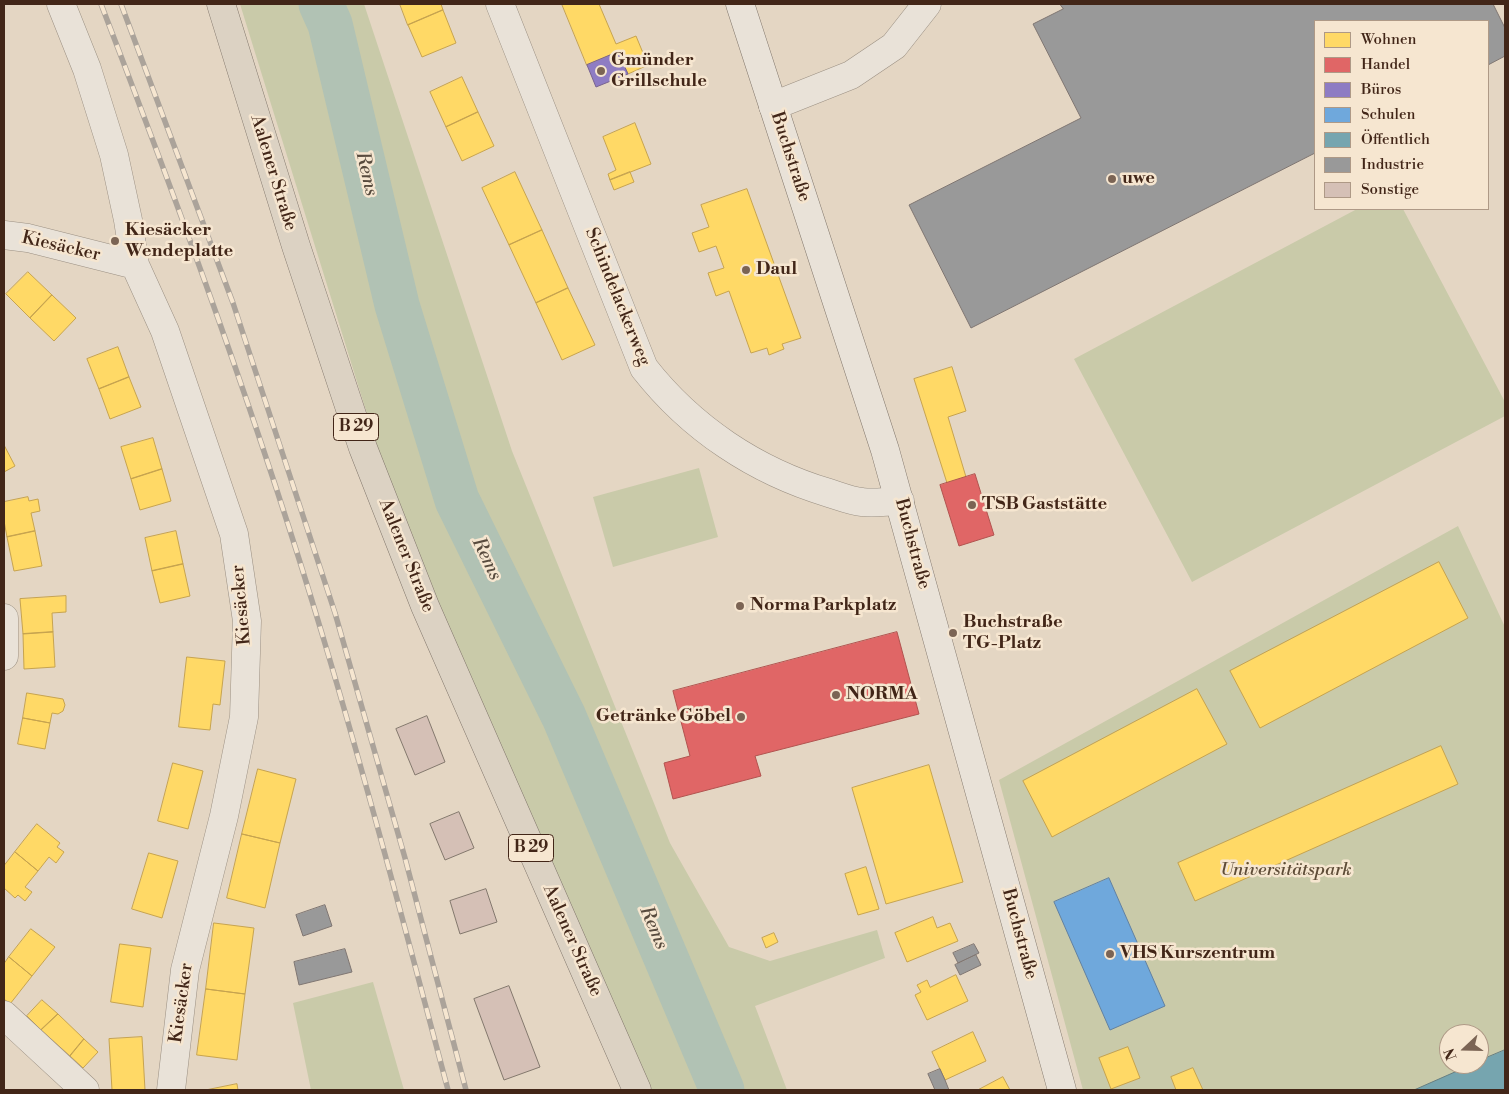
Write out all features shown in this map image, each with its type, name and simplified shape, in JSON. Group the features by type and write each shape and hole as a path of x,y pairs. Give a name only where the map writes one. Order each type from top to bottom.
{"main road":[{"name":"Aalener Straße","path":"220,4 296,246 363,448 425,606 637,1090"}],"street":[{"path":"61,4 87,69 114,155 128,220 135,265"},
{"name":"Schindelackerweg","path":"500,4 644,368 664,394 697,424 745,458 809,487 862,502 900,500"},
{"name":"Buchstraße","path":"740,4 866,387 900,500 1062,1090"},
{"path":"773,106 851,75 894,46 927,4"},
{"name":"Kiesäcker","path":"4,235 28,238 135,265 165,331 234,534 247,621 244,717 224,816 185,970 171,1090"},
{"path":"4,618 4,656"},
{"path":"4,1015 85,1090"}],"green space":[{"path":"240,4 364,4 512,451 670,843 729,947 770,961 877,930 885,958 755,1006 787,1090 650,1090 428,586 376,443"},
{"path":"1355,210 1404,210 1505,402 1505,416 1192,582 1074,359"},
{"path":"699,468 718,537 613,567 593,497"},
{"name":"Universitätspark","path":"1458,526 1505,627 1505,1090 1083,1090 999,780"},
{"path":"373,982 404,1090 311,1090 293,1003"}],"building: Wohnen":[{"path":"400,4 441,4 443,10 408,25"},
{"path":"562,4 599,4 616,44 636,36 648,65 628,74 618,52 587,65"},
{"path":"443,10 456,43 422,57 408,25"},
{"path":"462,77 478,112 446,127 430,92"},
{"path":"478,112 494,146 462,161 446,127"},
{"path":"635,123 651,164 610,180 608,174 616,170 603,137"},
{"path":"515,172 542,230 509,245 482,188"},
{"path":"630,172 634,182 614,190 610,180"},
{"name":"Daul","path":"747,189 801,338 782,344 784,349 769,355 767,348 751,353 729,291 716,296 708,273 724,268 716,246 699,252 692,233 709,227 701,205"},
{"path":"542,230 568,288 536,303 509,245"},
{"path":"28,272 52,295 30,318 6,294"},
{"path":"568,288 595,345 562,360 536,303"},
{"path":"52,295 76,318 54,341 30,318"},
{"path":"118,347 129,377 99,389 87,359"},
{"path":"952,367 966,411 948,417 966,477 947,483 914,379"},
{"path":"129,377 141,407 110,419 99,389"},
{"path":"153,438 162,469 131,479 121,447"},
{"path":"4,445 15,466 4,472"},
{"path":"162,469 171,501 140,510 131,479"},
{"path":"28,497 29,501 38,499 40,511 31,513 35,531 7,537 4,521 4,502"},
{"path":"35,531 42,566 14,571 7,537"},
{"path":"176,531 183,564 152,571 145,538"},
{"path":"1439,562 1468,618 1260,728 1230,671"},
{"path":"183,564 190,596 160,603 152,571"},
{"path":"66,596 66,612 52,613 53,632 23,634 20,599"},
{"path":"53,632 55,667 24,669 23,634"},
{"path":"187,657 225,661 220,705 213,704 210,730 179,727"},
{"path":"1197,689 1227,744 1052,837 1023,781"},
{"path":"27,693 63,699 65,705 63,711 58,714 52,713 50,723 23,718"},
{"path":"23,718 50,723 45,749 18,744"},
{"path":"1441,746 1458,784 1195,901 1178,863"},
{"path":"173,763 203,771 188,829 158,821"},
{"path":"929,765 963,882 886,904 852,788"},
{"path":"258,769 296,779 280,843 242,834"},
{"path":"37,824 60,843 57,847 64,852 56,863 49,857 38,871 15,852"},
{"path":"242,834 280,843 265,908 227,898"},
{"path":"15,852 38,871 25,887 32,892 25,901 18,895 15,898 4,888 4,866"},
{"path":"149,853 178,861 162,918 132,909"},
{"path":"866,867 879,909 858,915 845,874"},
{"path":"933,917 937,928 950,923 958,941 907,962 895,933"},
{"path":"214,923 254,928 245,994 206,989"},
{"path":"31,929 55,947 32,976 9,957"},
{"path":"774,933 778,942 766,948 762,938"},
{"path":"120,944 151,948 143,1007 111,1002"},
{"path":"9,957 32,976 10,1004 4,999 4,964"},
{"path":"956,975 968,1001 927,1020 915,995 921,992 917,985 927,980 930,987"},
{"path":"206,989 245,994 237,1060 197,1055"},
{"path":"42,1000 58,1014 41,1030 27,1016"},
{"path":"58,1014 84,1039 70,1056 41,1030"},
{"path":"973,1032 986,1061 945,1080 932,1052"},
{"path":"142,1037 145,1090 112,1090 109,1039"},
{"path":"84,1039 98,1052 83,1068 70,1056"},
{"path":"1128,1047 1140,1078 1111,1089 1099,1058"},
{"path":"1193,1068 1203,1090 1176,1090 1171,1077"},
{"path":"1003,1077 1010,1090 978,1090"},
{"path":"237,1084 238,1090 206,1090"}],"building: Handel":[{"path":"975,474 994,535 959,546 940,485"},
{"path":"897,632 919,714 755,756 761,776 673,799 664,763 690,756 673,691"}],"building: Büros":[{"path":"618,52 628,74 596,87 587,65"}],"building: Schulen":[{"name":"VHS Kurszentrum","path":"1109,878 1165,1006 1110,1030 1054,902"}],"building: Öffentlich":[{"path":"1505,1050 1505,1090 1414,1090 1450,1074 1489,1074 1489,1057"}],"building: Industrie":[{"name":"uwe","path":"1060,4 1493,4 1505,28 1505,56 1489,64 1489,20 1314,20 1314,154 971,328 909,205 1081,118 1033,24 1063,9"},
{"path":"325,905 332,926 303,936 296,915"},
{"path":"974,944 979,953 958,963 953,953"},
{"path":"345,949 352,972 299,985 294,962"},
{"path":"976,955 981,965 960,975 955,965"},
{"path":"940,1069 949,1090 935,1090 928,1074"}],"building: Sonstige":[{"path":"427,716 445,762 415,775 396,729"},
{"path":"459,812 474,848 445,860 430,824"},
{"path":"486,889 497,922 460,934 450,901"},
{"path":"509,986 540,1067 504,1080 474,999"}],"waterway":[{"name":"Rems","path":"321,4 330,24 397,305 457,500 564,717 722,1090"}],"railway":[{"path":"101,4 218,318 273,477 340,693 448,1090"},
{"path":"121,4 233,303 335,613 405,858 466,1090"}],"place":[{"name":"Gmünder Grillschule","path":"601,71"},
{"name":"uwe","path":"1112,179"},
{"name":"Kiesäcker Wendeplatte","path":"115,241"},
{"name":"Daul","path":"746,270"},
{"name":"TSB Gaststätte","path":"972,505"},
{"name":"Norma Parkplatz","path":"740,606"},
{"name":"Buchstraße TG-Platz","path":"953,633"},
{"name":"NORMA","path":"836,695"},
{"name":"Getränke Göbel","path":"741,717"},
{"name":"VHS Kurszentrum","path":"1110,954"}]}
